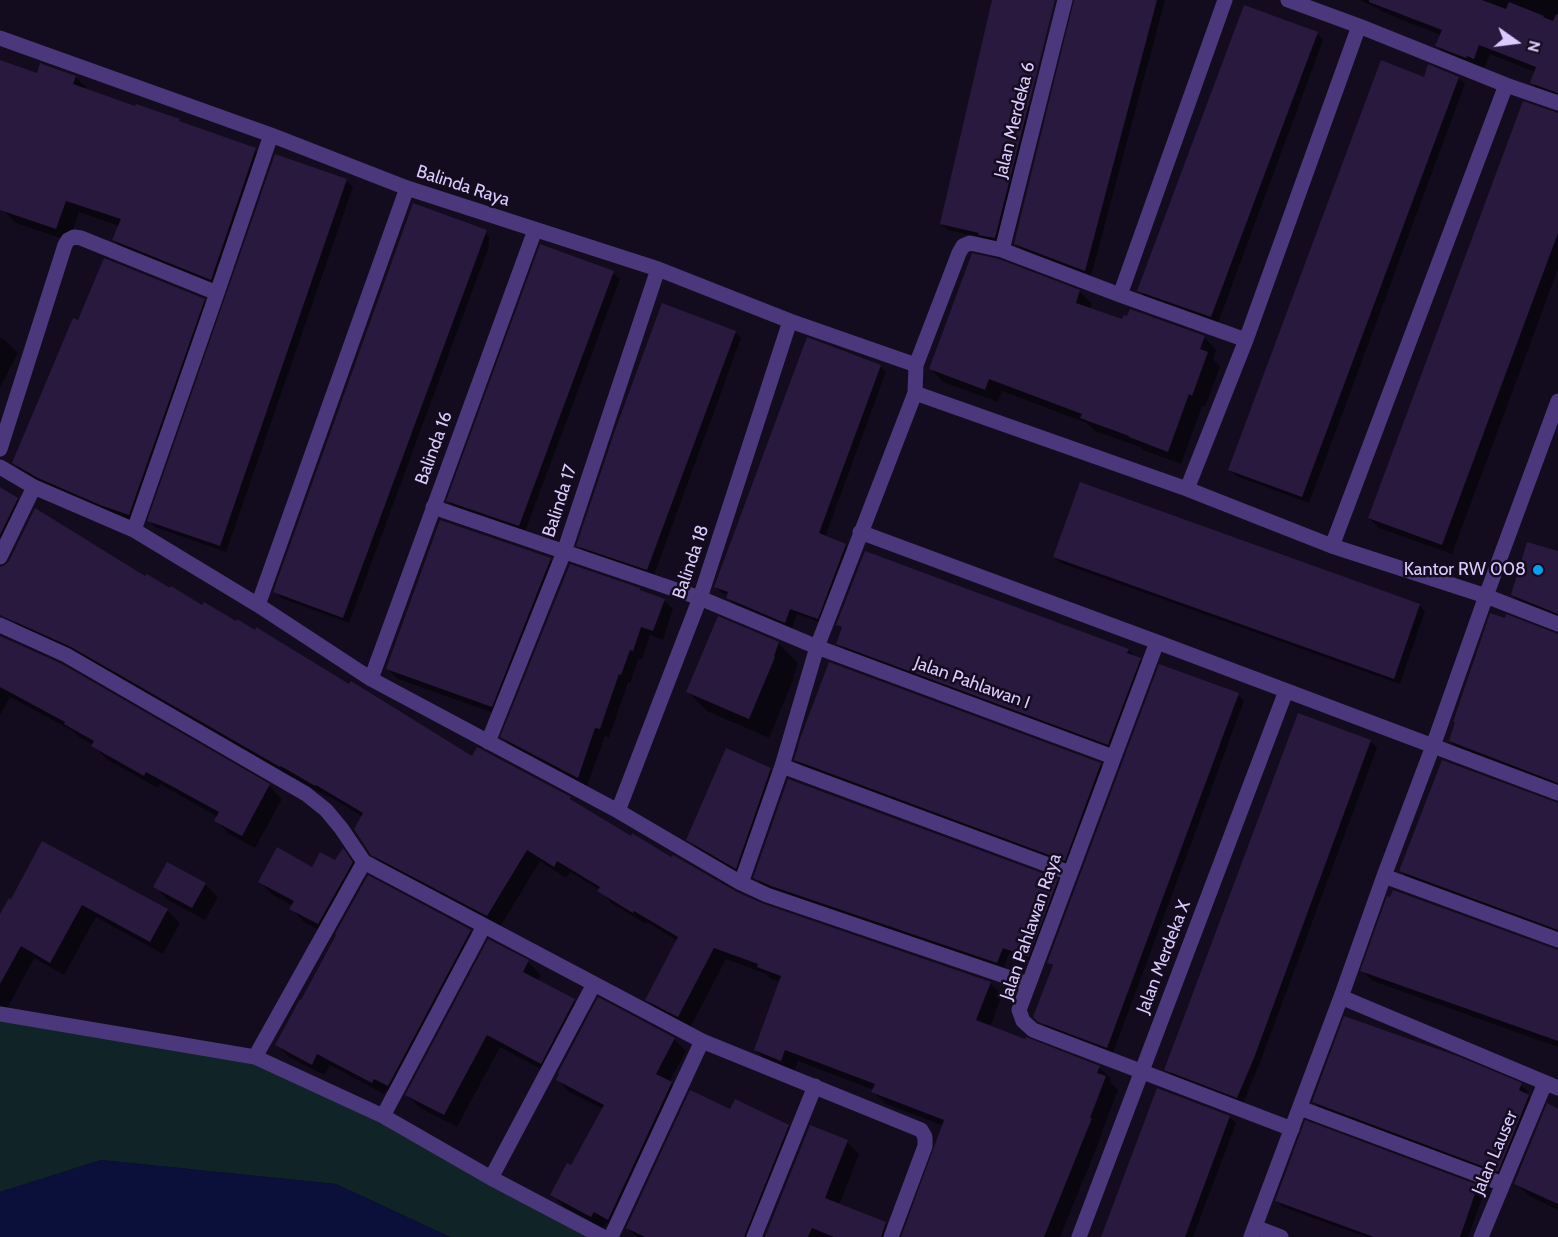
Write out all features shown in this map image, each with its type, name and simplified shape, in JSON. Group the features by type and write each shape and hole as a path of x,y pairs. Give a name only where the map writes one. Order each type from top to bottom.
{"street":[{"name":"Jalan Merdeka 6","path":"1002,250 1065,0"},
{"path":"1120,295 1225,0"},
{"path":"1287,0 1558,103"},
{"path":"1187,489 1246,340 1359,26"},
{"name":"Balinda Raya","path":"0,38 271,135 406,188 658,269 790,321 916,365"},
{"path":"1332,546 1506,85"},
{"path":"134,530 271,135"},
{"path":"258,605 406,188"},
{"name":"Balinda 16","path":"371,680 535,230"},
{"path":"0,449 68,240 74,237 81,238 217,293"},
{"path":"741,883 782,766 817,647 915,393 916,365 963,246 970,243 1002,250 1246,340"},
{"name":"Balinda 17","path":"488,742 564,552 658,269"},
{"name":"Balinda 18","path":"618,811 700,598 790,321"},
{"path":"915,393 1187,489 1332,546 1486,596 1558,624"},
{"path":"1281,1237 1253,1232 1558,401"},
{"path":"0,467 34,487 134,530 258,605 371,680 618,811 741,883 767,895 1028,984"},
{"path":"0,557 34,487"},
{"name":"Jalan Pahlawan I","path":"433,507 700,598 817,647 1113,757"},
{"path":"860,532 1558,793"},
{"path":"0,625 66,655 306,794 326,810 364,862 702,1041 921,1130 925,1137 925,1146 891,1237"},
{"name":"Jalan Pahlawan Raya","path":"1157,642 1019,1010 1023,1021 1033,1030 1292,1129"},
{"name":"Jalan Merdeka X","path":"1079,1237 1286,691"},
{"path":"782,766 1070,873"},
{"path":"255,1057 364,862"},
{"path":"1384,876 1558,940"},
{"path":"382,1116 484,926"},
{"path":"491,1178 594,984"},
{"path":"1341,997 1551,1086"},
{"path":"0,1014 255,1057 382,1116 491,1178 603,1237"},
{"path":"611,1237 702,1041"},
{"path":"754,1237 816,1086"},
{"name":"Jalan Lauser","path":"1481,1237 1503,1184 1551,1086"},
{"path":"1300,1108 1503,1184"}],"green space":[{"path":"0,1011 255,1057 383,1116 595,1237 450,1237 336,1184 101,1160 0,1192"}],"shaded area":[{"path":"101,1160 336,1184 450,1237 0,1237 0,1192"}],"building":[{"path":"992,0 1055,0 995,238 940,224"},
{"path":"1074,0 1157,0 1085,271 1014,244"},
{"path":"1369,0 1482,0 1506,9 1509,2 1553,21 1556,14 1558,15 1558,93 1530,83 1536,67 1479,45 1474,59 1435,46 1442,30 1369,2"},
{"path":"1244,5 1318,32 1211,317 1137,291"},
{"path":"0,60 37,73 40,63 76,76 73,84 180,119 179,121 256,148 211,280 112,240 121,219 66,201 56,229 0,210"},
{"path":"1381,60 1424,77 1428,64 1459,77 1302,497 1228,470"},
{"path":"1523,101 1558,113 1558,233 1442,545 1368,518"},
{"path":"275,154 347,179 220,546 147,521"},
{"path":"413,203 487,230 343,618 273,592"},
{"path":"540,244 614,271 519,526 446,501"},
{"path":"972,253 999,259 1080,290 1076,303 1122,319 1124,315 1127,316 1130,309 1205,336 1200,349 1208,352 1192,396 1189,394 1168,452 1080,418 1082,414 989,379 985,390 929,369"},
{"path":"104,258 205,299 129,515 38,478 12,463 73,318 78,320"},
{"path":"662,303 736,331 647,570 576,546 614,433"},
{"path":"807,337 881,365 819,533 846,544 818,619 790,609 785,623 726,598 728,592 714,587"},
{"path":"1080,482 1420,604 1394,679 1053,557"},
{"path":"0,487 18,498 0,535"},
{"path":"35,508 145,576 147,574 202,605 204,602 255,630 256,627 349,684 351,681 472,756 477,747 571,797 570,799 631,836 632,833 671,857 673,855 737,892 764,904 991,982 976,1020 1100,1066 1097,1073 1106,1076 1090,1118 1092,1118 1044,1237 901,1237 944,1120 871,1092 875,1084 785,1050 781,1061 754,1050 781,976 757,967 758,964 714,948 678,1017 645,1000 678,937 597,891 600,887 557,861 554,867 527,850 487,916 371,855 354,829 363,813 71,647 0,615 0,567 9,561"},
{"path":"440,520 551,558 492,707 386,669"},
{"name":"Kantor RW 008","path":"1527,542 1558,551 1558,614 1511,595"},
{"path":"865,551 1129,649 1127,653 1141,658 1108,745 836,644 842,627 836,625"},
{"path":"570,564 665,599 653,631 641,627 633,651 630,650 621,675 619,674 600,729 595,728 578,778 500,737"},
{"path":"1490,613 1505,618 1506,614 1558,634 1558,783 1449,741 1455,722 1453,722"},
{"path":"718,616 779,642 749,719 686,692"},
{"path":"0,636 62,664 270,784 242,836 214,821 219,812 146,772 144,776 91,746 94,741 64,724 65,722 0,687"},
{"path":"829,662 1101,763 1065,861 794,760"},
{"path":"1159,664 1239,693 1107,1048 1038,1022 1033,1017 1053,965 1047,963"},
{"path":"1298,713 1371,740 1254,1058 1237,1098 1164,1070"},
{"path":"726,748 771,768 736,869 686,840"},
{"path":"1442,760 1558,803 1558,930 1399,871"},
{"path":"788,779 1058,879 1029,957 1003,948 997,963 753,878"},
{"path":"42,841 168,909 150,942 82,905 50,963 21,946 0,984 0,914 9,898 11,899"},
{"path":"277,847 312,867 320,852 335,860 343,848 353,862 318,924 289,909 294,901 258,882"},
{"path":"167,862 206,883 192,908 153,887"},
{"path":"368,875 471,930 388,1086 374,1079 372,1083 317,1054 312,1065 275,1045"},
{"path":"1393,890 1558,950 1558,1041 1360,971 1387,896 1390,897"},
{"path":"488,939 529,960 523,972 575,999 541,1064 487,1035 444,1115 405,1095"},
{"path":"598,997 675,1038 656,1074 672,1082 608,1220 594,1212 591,1217 550,1195 567,1163 571,1165 604,1105 556,1080"},
{"path":"1344,1016 1460,1057 1522,1083 1519,1090 1529,1095 1498,1172 1312,1102"},
{"path":"1157,1088 1230,1116 1185,1237 1101,1237"},
{"path":"690,1090 730,1109 735,1099 789,1125 744,1237 645,1237 626,1228"},
{"path":"1547,1103 1558,1109 1558,1204 1514,1184"},
{"path":"1305,1120 1478,1185 1460,1237 1374,1237 1275,1201"},
{"path":"810,1125 848,1140 825,1198 886,1222 881,1237 834,1237 812,1228 808,1237 765,1237"}],"place":[{"name":"Kantor RW 008","path":"1538,570"}]}
